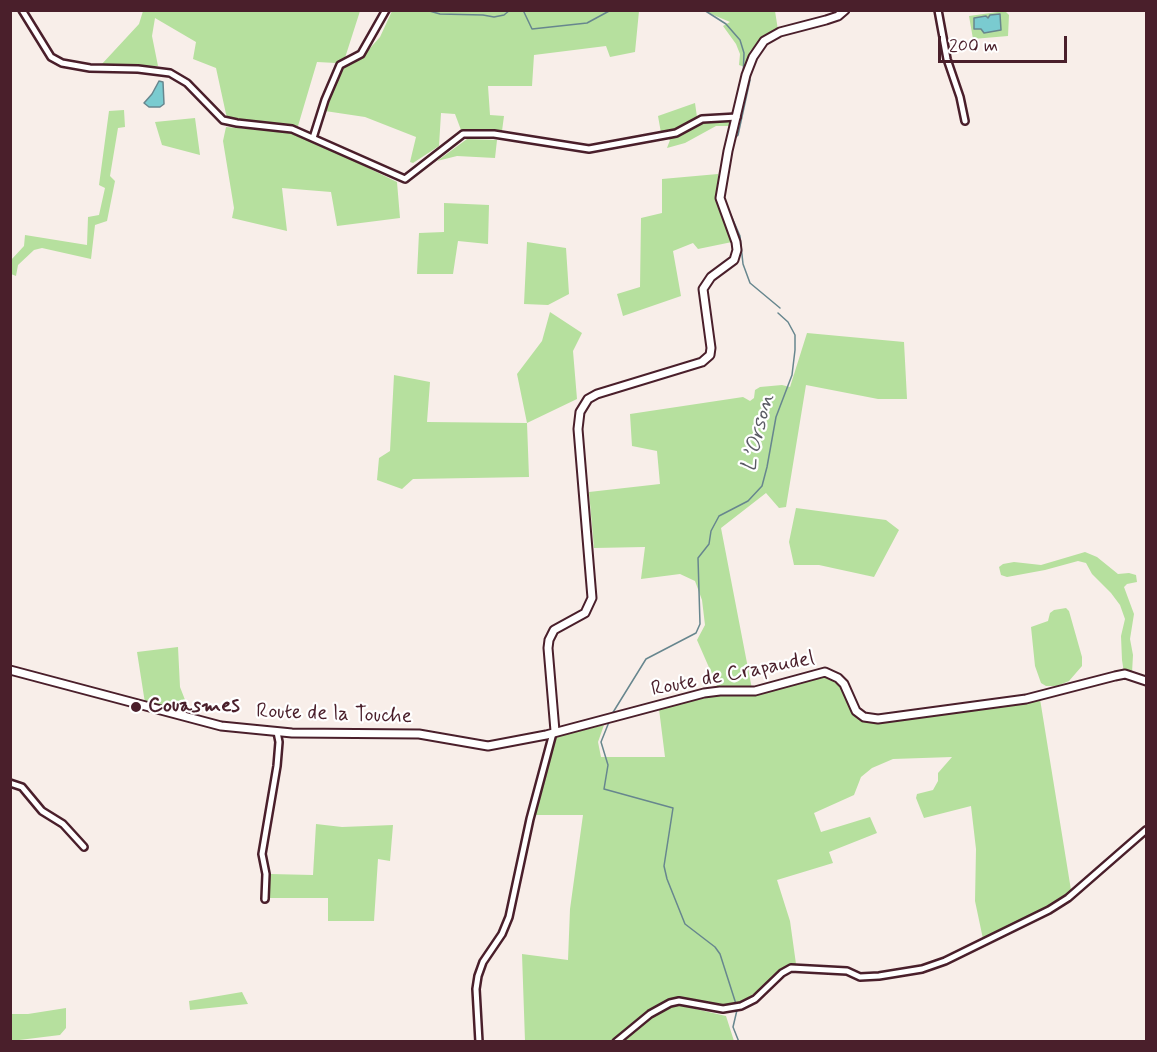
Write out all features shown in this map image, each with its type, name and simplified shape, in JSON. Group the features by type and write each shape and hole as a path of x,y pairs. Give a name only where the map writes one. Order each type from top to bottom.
{"street":[{"path":"22,10 51,57 62,63 81,67 138,69 170,73 187,83 224,120 292,129 405,179 463,134 494,134 589,148 676,133 702,120 737,117"},
{"path":"313,138 325,100 340,65 361,54 386,10"},
{"path":"480,1041 476,989 478,976 509,917 528,828 555,731 549,640 554,630 585,613 592,598 579,429 580,412 588,399 597,394 702,362 710,355 703,289 711,276 734,260 737,250 720,198 745,78 753,57 764,41 780,32 838,16 845,10"},
{"path":"938,10 947,59 965,120"},
{"name":"Route de la Touche","path":"10,670 211,724 277,732 419,734 488,746 553,733"},
{"name":"Route de Crapaudel","path":"553,733 705,693 755,691 825,672 838,678 844,684 856,711 864,717 878,719 1026,699 1125,674 1146,681"},
{"path":"265,899 266,874 262,854 277,766 279,742 277,732"},
{"path":"10,783 22,787 42,811 63,824 84,847"},
{"path":"616,1041 650,1014 670,1003 679,1001 723,1009 741,1006 755,999 782,973 796,967 847,971 860,977 922,969 945,961 1049,910 1068,898 1146,830"}],"green space":[{"path":"143,11 360,11 344,61 317,62 298,126 238,121 228,118 216,68 193,59 196,42 155,18 152,36 158,66 101,65 139,24"},
{"path":"392,11 639,11 635,52 610,57 606,46 534,55 532,86 488,86 490,115 504,116 502,131 461,130 455,114 441,113 439,146 413,163 410,162 416,137 365,117 325,111 341,67 363,56 380,37"},
{"path":"704,11 775,11 778,30 759,42 750,51 745,67 739,65 740,54 736,44 723,26 730,22"},
{"path":"1005,11 1009,15 1008,36 973,39 969,16"},
{"path":"695,103 697,117 734,113 730,126 716,126 685,143 667,148 670,140 661,133 658,116"},
{"path":"124,110 125,127 118,128 110,176 115,181 107,221 95,225 91,259 42,248 34,250 18,265 16,276 11,274 11,260 24,246 25,235 87,245 88,217 99,215 105,188 99,185 109,111"},
{"path":"195,118 200,155 162,145 155,122"},
{"path":"226,127 287,132 315,142 397,182 400,218 337,226 331,192 282,188 287,231 232,218 234,208 223,141"},
{"path":"467,139 497,140 495,158 457,156 437,161"},
{"path":"718,174 718,204 732,242 698,249 693,243 673,251 681,296 623,316 617,294 640,287 641,218 662,213 662,179"},
{"path":"444,203 489,205 488,244 458,241 453,274 417,274 419,233 444,232"},
{"path":"527,242 566,248 569,294 548,305 524,304"},
{"path":"550,312 582,333 573,351 577,399 527,423 517,374 542,341"},
{"path":"807,333 904,342 907,399 878,399 806,385 786,507 779,508 766,493 721,528 752,689 718,688 697,640 705,625 702,600 695,581 680,574 641,579 645,547 594,548 589,492 660,484 657,451 632,446 630,414 743,397 750,401 754,398 755,390 760,387 782,385 790,387"},
{"path":"394,375 430,382 427,422 527,423 529,477 413,479 402,489 377,480 379,458 390,451"},
{"path":"796,508 886,520 899,530 874,577 819,565 794,565 789,542"},
{"path":"1085,552 1097,557 1118,574 1136,575 1137,582 1124,587 1134,614 1130,639 1133,655 1132,673 1124,673 1121,636 1125,619 1120,605 1092,574 1086,563 1078,561 1007,577 1001,575 999,567 1014,562 1041,565"},
{"path":"1066,608 1069,611 1082,657 1082,666 1069,681 1057,686 1046,686 1041,683 1035,666 1031,627 1048,621 1050,613 1054,610"},
{"path":"178,647 180,687 195,718 145,703 137,652"},
{"path":"825,676 837,681 854,714 865,720 1040,699 1071,890 1050,906 983,939 975,901 976,849 971,806 924,818 916,798 917,794 933,790 938,781 938,773 952,757 893,759 872,768 861,777 854,795 814,813 821,832 870,817 877,833 829,852 833,863 777,880 790,921 796,964 742,1002 721,1005 688,999 670,1000 639,1018 612,1041 525,1041 522,954 568,960 570,909 583,815 535,815 556,737 604,725 598,742 601,757 665,757 659,709 722,694 757,693"},
{"path":"316,824 342,827 393,825 390,861 378,859 374,921 328,921 328,898 269,898 270,874 313,875"},
{"path":"242,992 248,1004 190,1010 189,1001"},
{"path":"678,1005 726,1016 734,1041 619,1042 650,1016 669,1006"},
{"path":"66,1008 66,1028 60,1035 11,1041 11,1014 28,1014"}],"water":[{"path":"1000,14 1001,30 984,33 981,29 974,29 974,18 986,16 988,18 990,15"},
{"path":"159,81 163,82 164,104 160,107 149,107 144,103"}],"waterway":[{"name":"L’Orson","path":"426,10 440,14 494,17 504,15 510,10"},
{"name":"L’Orson","path":"523,10 532,29 587,23 611,10"},
{"name":"L’Orson","path":"704,10 726,24 740,40 744,53 743,78"},
{"name":"L’Orson","path":"734,139 738,135 750,80 748,79"},
{"name":"L’Orson","path":"730,159 733,143"},
{"name":"L’Orson","path":"725,187 724,199 740,236 743,264 750,283 780,308"},
{"name":"L’Orson","path":"612,714 646,659 696,633 700,624 698,558 709,544 711,531 719,516 748,501 762,486 776,417 792,375 795,350 795,335 788,322 778,313"},
{"name":"L’Orson","path":"609,722 601,742 608,765 604,789 673,808 664,866 667,879 685,924 715,947 720,954 736,1004"},
{"name":"L’Orson","path":"737,1010 733,1027 739,1042"}],"place":[{"name":"Couasmes","path":"136,707"}]}
